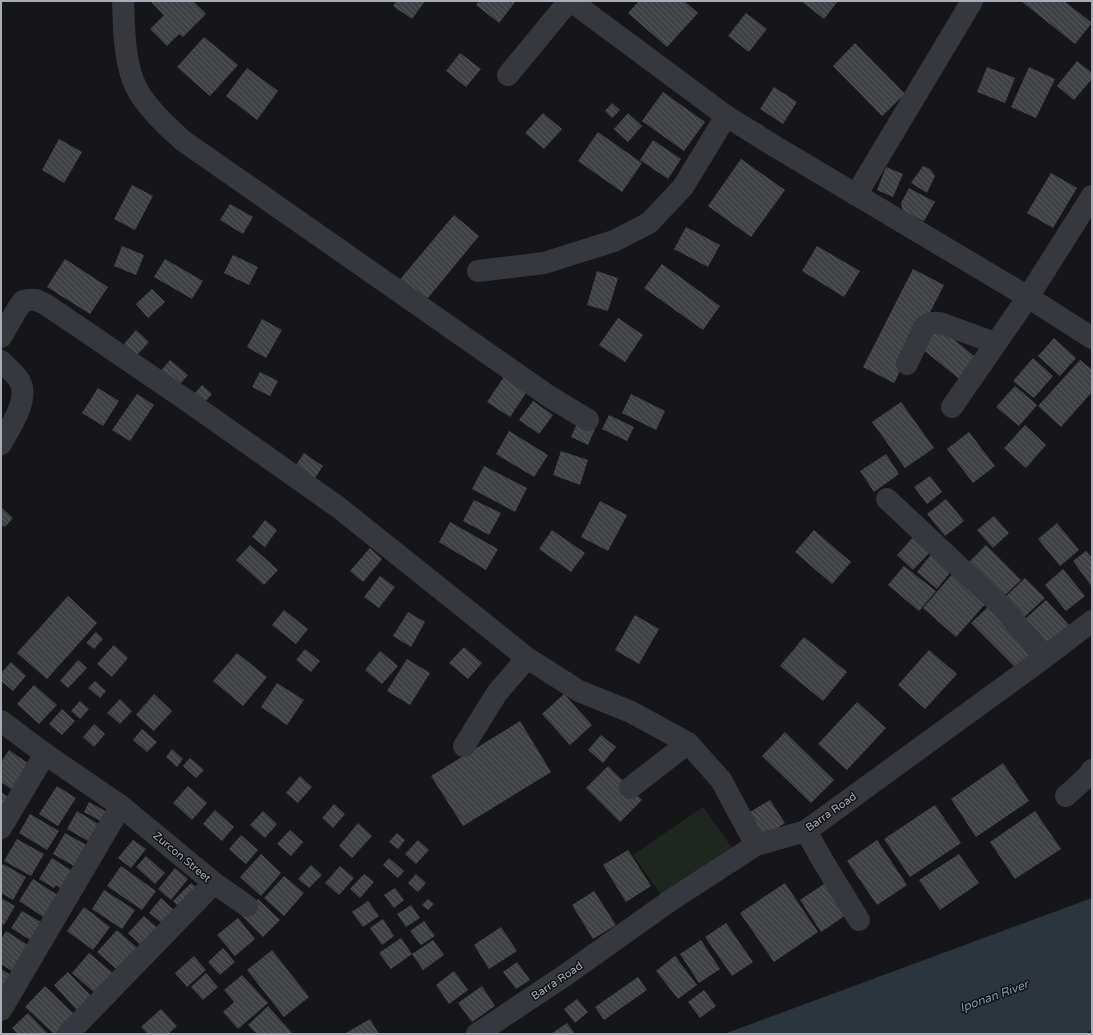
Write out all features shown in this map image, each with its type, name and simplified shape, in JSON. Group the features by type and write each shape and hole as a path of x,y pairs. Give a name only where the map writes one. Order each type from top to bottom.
{"street":[{"path":"123,1 129,69 137,89 153,112 182,140 550,397 588,420"},
{"path":"508,75 570,1 726,116 1028,297 1092,338"},
{"path":"856,195 972,1"},
{"path":"478,271 544,263 614,241 649,223 683,187 726,116"},
{"path":"952,407 1028,297 1092,196"},
{"path":"1,337 23,301 36,300 45,304 183,398 338,507 527,658 579,691 631,712 688,743 721,780 756,845"},
{"path":"907,364 924,327 930,323 940,323 995,343"},
{"path":"1,361 21,384 22,398 15,420 1,444"},
{"path":"887,499 1001,606 1045,656"},
{"name":"Barra Road","path":"477,1034 567,974 671,900 756,845 806,831 1045,656 1090,629"},
{"path":"464,746 497,693 527,658"},
{"name":"Zurcon Street","path":"1,721 45,754 121,806 214,883 68,1034"},
{"path":"630,788 688,743"},
{"path":"1,828 45,754"},
{"path":"1066,796 1089,775 1092,770"},
{"path":"1,1010 121,806"},
{"path":"806,831 859,920"},
{"path":"214,883 247,906"}],"shaded area":[{"path":"703,807 735,852 665,900 633,855"}],"water":[{"name":"Iponan River","path":"1092,898 1092,1030 1085,1034 724,1034"}],"building":[{"path":"150,1 193,1 206,14 183,37 179,34 167,46 150,29 164,15"},
{"path":"396,1 425,1 412,19 393,6"},
{"path":"479,1 516,1 499,23 476,5"},
{"path":"639,1 684,1 698,13 667,47 628,13"},
{"path":"801,1 838,1 824,19"},
{"path":"1021,1 1064,1 1092,23 1075,44"},
{"path":"746,13 767,29 749,52 728,36"},
{"path":"204,37 238,65 210,96 177,67"},
{"path":"855,43 905,94 882,116 833,66"},
{"path":"460,53 481,69 466,87 446,71"},
{"path":"1077,61 1092,73 1092,79 1074,100 1057,86"},
{"path":"987,67 1015,78 1005,103 977,92"},
{"path":"1029,67 1055,79 1036,118 1011,107"},
{"path":"247,68 278,91 257,120 226,96"},
{"path":"774,87 797,102 783,124 760,109"},
{"path":"663,92 705,122 684,151 642,121"},
{"path":"612,103 620,110 612,118 605,111"},
{"path":"543,113 562,129 544,149 525,133"},
{"path":"628,113 642,126 628,142 614,129"},
{"path":"598,132 642,163 622,192 578,161"},
{"path":"59,139 82,152 64,183 42,170"},
{"path":"653,140 681,159 668,179 640,160"},
{"path":"741,159 785,190 751,237 708,206"},
{"path":"923,166 930,169 935,176 927,193 911,183"},
{"path":"886,167 903,174 893,197 877,190"},
{"path":"1051,173 1077,188 1053,228 1027,213"},
{"path":"132,185 153,196 135,230 114,219"},
{"path":"909,188 935,202 924,221 903,212 901,203"},
{"path":"230,204 253,217 243,234 220,220"},
{"path":"454,215 479,236 423,304 397,283"},
{"path":"686,227 720,245 708,267 674,249"},
{"path":"122,246 144,255 136,275 114,266"},
{"path":"817,246 860,271 844,297 802,271"},
{"path":"233,255 258,267 249,285 224,273"},
{"path":"65,259 108,287 90,314 47,287"},
{"path":"165,259 203,281 192,299 154,277"},
{"path":"662,264 720,306 703,330 644,288"},
{"path":"913,269 944,285 894,383 863,367"},
{"path":"597,271 618,278 608,311 587,305"},
{"path":"152,289 165,302 148,318 136,304"},
{"path":"618,318 643,335 625,362 599,345"},
{"path":"262,319 282,330 266,358 247,347"},
{"path":"939,327 980,361 963,382 921,348"},
{"path":"136,330 149,342 136,356 124,344"},
{"path":"1054,338 1076,358 1060,376 1038,356"},
{"path":"1033,358 1053,376 1034,398 1013,381"},
{"path":"170,360 188,375 176,389 158,374"},
{"path":"1080,360 1092,370 1092,392 1061,427 1038,406"},
{"path":"260,372 278,381 270,396 252,387"},
{"path":"505,375 528,390 510,417 487,402"},
{"path":"202,385 212,394 202,405 192,396"},
{"path":"1015,386 1037,405 1019,426 996,407"},
{"path":"98,388 119,401 103,426 82,413"},
{"path":"137,394 154,405 130,441 112,430"},
{"path":"631,394 665,411 656,430 622,413"},
{"path":"533,401 553,415 539,434 519,420"},
{"path":"901,402 934,448 905,468 872,422"},
{"path":"609,415 634,427 627,441 602,429"},
{"path":"578,421 595,429 588,445 571,437"},
{"path":"1025,425 1046,445 1026,468 1004,448"},
{"path":"509,431 548,455 534,477 496,454"},
{"path":"969,432 995,466 973,483 947,449"},
{"path":"561,451 588,460 580,485 553,475"},
{"path":"304,453 323,466 311,484 292,471"},
{"path":"886,454 899,474 874,492 860,471"},
{"path":"484,466 527,488 515,512 472,489"},
{"path":"930,476 942,492 927,504 914,487"},
{"path":"946,499 964,521 945,536 927,514"},
{"path":"474,500 501,513 489,535 463,521"},
{"path":"600,501 627,515 608,551 581,537"},
{"path":"1,507 13,518 5,527 1,524"},
{"path":"994,516 1009,533 993,548 977,530"},
{"path":"265,520 277,530 265,547 252,537"},
{"path":"450,522 498,549 486,570 439,542"},
{"path":"1057,523 1079,550 1060,566 1038,539"},
{"path":"552,530 585,553 571,572 539,549"},
{"path":"814,530 851,562 832,584 795,552"},
{"path":"914,536 931,551 913,570 897,555"},
{"path":"250,545 278,570 264,585 236,560"},
{"path":"986,545 1021,580 999,601 964,567"},
{"path":"370,548 382,559 363,582 350,571"},
{"path":"1086,551 1092,558 1092,587 1073,561"},
{"path":"933,552 953,569 937,589 917,572"},
{"path":"904,566 936,591 919,611 888,585"},
{"path":"1063,569 1085,596 1066,611 1045,585"},
{"path":"953,573 987,602 956,637 923,608"},
{"path":"380,576 395,587 379,608 364,597"},
{"path":"1025,578 1045,598 1021,620 1002,600"},
{"path":"68,596 97,623 47,679 17,653"},
{"path":"1046,600 1069,625 1048,644 1025,619"},
{"path":"989,606 1035,653 1018,670 971,623"},
{"path":"284,610 308,629 296,644 272,625"},
{"path":"408,612 425,622 411,647 393,636"},
{"path":"635,615 659,629 639,664 615,650"},
{"path":"96,632 103,639 94,649 86,643"},
{"path":"804,637 847,672 823,701 780,666"},
{"path":"114,645 128,658 112,677 97,664"},
{"path":"464,647 482,663 468,679 449,663"},
{"path":"305,649 320,661 311,672 296,660"},
{"path":"929,650 957,674 925,709 898,685"},
{"path":"380,651 398,666 382,684 365,670"},
{"path":"237,653 267,677 243,706 213,681"},
{"path":"407,659 430,673 410,705 387,691"},
{"path":"78,660 87,668 68,688 60,681"},
{"path":"11,662 26,676 13,691 1,681 1,673"},
{"path":"95,681 106,691 100,698 88,688"},
{"path":"277,683 304,700 287,725 261,707"},
{"path":"34,685 57,705 39,724 17,704"},
{"path":"154,694 172,711 154,731 136,715"},
{"path":"564,694 592,725 570,745 542,714"},
{"path":"120,699 132,711 120,724 107,713"},
{"path":"80,701 89,709 80,719 71,711"},
{"path":"857,702 886,728 847,770 818,744"},
{"path":"62,709 75,721 62,735 49,724"},
{"path":"520,721 551,772 463,826 431,776"},
{"path":"94,724 105,734 94,747 83,737"},
{"path":"142,729 157,742 147,752 133,740"},
{"path":"785,732 834,780 811,803 762,756"},
{"path":"601,735 616,747 603,763 588,750"},
{"path":"172,749 183,759 177,767 166,757"},
{"path":"9,750 35,768 17,793 1,782 1,762"},
{"path":"190,758 204,770 196,778 183,766"},
{"path":"1003,763 1029,801 976,837 951,799"},
{"path":"608,766 642,800 620,822 586,788"},
{"path":"300,776 312,787 298,803 286,793"},
{"path":"57,786 76,798 58,826 39,814"},
{"path":"188,786 207,803 192,820 173,803"},
{"path":"1,792 15,801 1,823"},
{"path":"770,800 785,823 761,839 745,815"},
{"path":"89,802 107,812 102,822 84,812"},
{"path":"334,804 345,814 333,828 322,818"},
{"path":"935,805 961,843 910,877 884,839"},
{"path":"215,810 234,827 222,841 203,824"},
{"path":"77,811 105,828 95,845 67,829"},
{"path":"263,811 277,824 265,838 250,825"},
{"path":"1035,811 1061,849 1015,879 990,842"},
{"path":"30,814 59,831 47,850 19,833"},
{"path":"358,823 372,836 352,858 339,846"},
{"path":"290,830 303,842 291,856 277,844"},
{"path":"65,833 92,848 79,869 53,854"},
{"path":"397,833 405,840 398,849 389,842"},
{"path":"241,835 258,850 246,864 229,849"},
{"path":"17,839 44,854 31,876 4,861"},
{"path":"133,840 146,849 131,868 118,858"},
{"path":"418,840 429,850 416,864 405,854"},
{"path":"877,840 907,885 877,905 847,861"},
{"path":"628,850 651,886 626,902 603,865"},
{"path":"261,854 281,873 261,896 240,877"},
{"path":"959,854 979,883 940,910 919,880"},
{"path":"146,856 165,873 155,884 136,867"},
{"path":"52,858 77,874 66,892 56,885 54,888 39,879"},
{"path":"389,858 404,871 398,878 383,865"},
{"path":"3,864 26,877 13,900 1,893 1,868"},
{"path":"311,865 322,875 309,888 298,879"},
{"path":"121,866 156,891 142,910 107,886"},
{"path":"340,866 354,878 339,895 325,883"},
{"path":"175,868 188,879 171,900 158,889"},
{"path":"364,874 374,882 360,898 350,889"},
{"path":"416,874 426,883 418,892 408,883"},
{"path":"284,876 304,893 284,916 264,898"},
{"path":"33,879 62,898 48,920 19,901"},
{"path":"830,880 852,911 821,932 800,900"},
{"path":"191,883 202,893 183,911 173,901"},
{"path":"785,883 818,932 774,962 740,913"},
{"path":"395,888 404,900 394,908 384,895"},
{"path":"104,890 135,910 122,929 92,909"},
{"path":"594,891 616,925 593,939 572,905"},
{"path":"1,898 15,906 4,925 1,923"},
{"path":"161,898 176,912 166,926 149,913"},
{"path":"258,899 280,920 263,937 241,915"},
{"path":"428,899 434,904 428,910 422,905"},
{"path":"368,901 379,916 363,927 352,912"},
{"path":"411,905 420,918 406,927 397,914"},
{"path":"84,907 110,927 93,950 67,931"},
{"path":"22,911 46,925 35,943 11,928"},
{"path":"144,916 160,930 144,948 128,933"},
{"path":"238,918 255,939 235,956 217,935"},
{"path":"383,919 394,936 382,945 370,928"},
{"path":"424,921 435,936 421,945 410,931"},
{"path":"726,923 753,962 732,976 705,937"},
{"path":"501,927 517,951 489,969 474,945"},
{"path":"117,930 143,953 122,974 97,952"},
{"path":"6,931 34,949 18,975 1,964 1,939"},
{"path":"401,938 412,954 391,969 379,953"},
{"path":"433,940 444,955 423,970 412,954"},
{"path":"701,940 720,969 699,983 680,954"},
{"path":"223,948 235,962 220,975 208,962"},
{"path":"272,950 309,997 284,1017 247,970"},
{"path":"89,953 114,974 96,994 72,973"},
{"path":"194,956 206,970 187,987 175,973"},
{"path":"675,956 697,985 678,999 656,971"},
{"path":"517,962 530,980 516,989 503,972"},
{"path":"1,969 17,979 1,995"},
{"path":"454,971 468,990 449,1004 436,985"},
{"path":"68,972 97,1002 82,1016 54,985"},
{"path":"206,973 218,987 203,1000 191,987"},
{"path":"242,975 268,1003 238,1029 223,1012 234,1002 224,990"},
{"path":"638,977 647,990 604,1020 595,1007"},
{"path":"45,986 79,1019 64,1034 54,1034 25,1007"},
{"path":"482,986 495,1006 472,1022 458,1003"},
{"path":"704,990 716,1006 700,1018 688,1002"},
{"path":"577,999 588,1012 575,1023 564,1009"},
{"path":"268,1006 293,1034 257,1034 248,1025"},
{"path":"161,1009 177,1026 168,1034 148,1034 141,1027"},
{"path":"28,1013 48,1034 18,1034 12,1028"},
{"path":"370,1019 379,1034 346,1033"},
{"path":"567,1023 575,1034 551,1034"}]}
